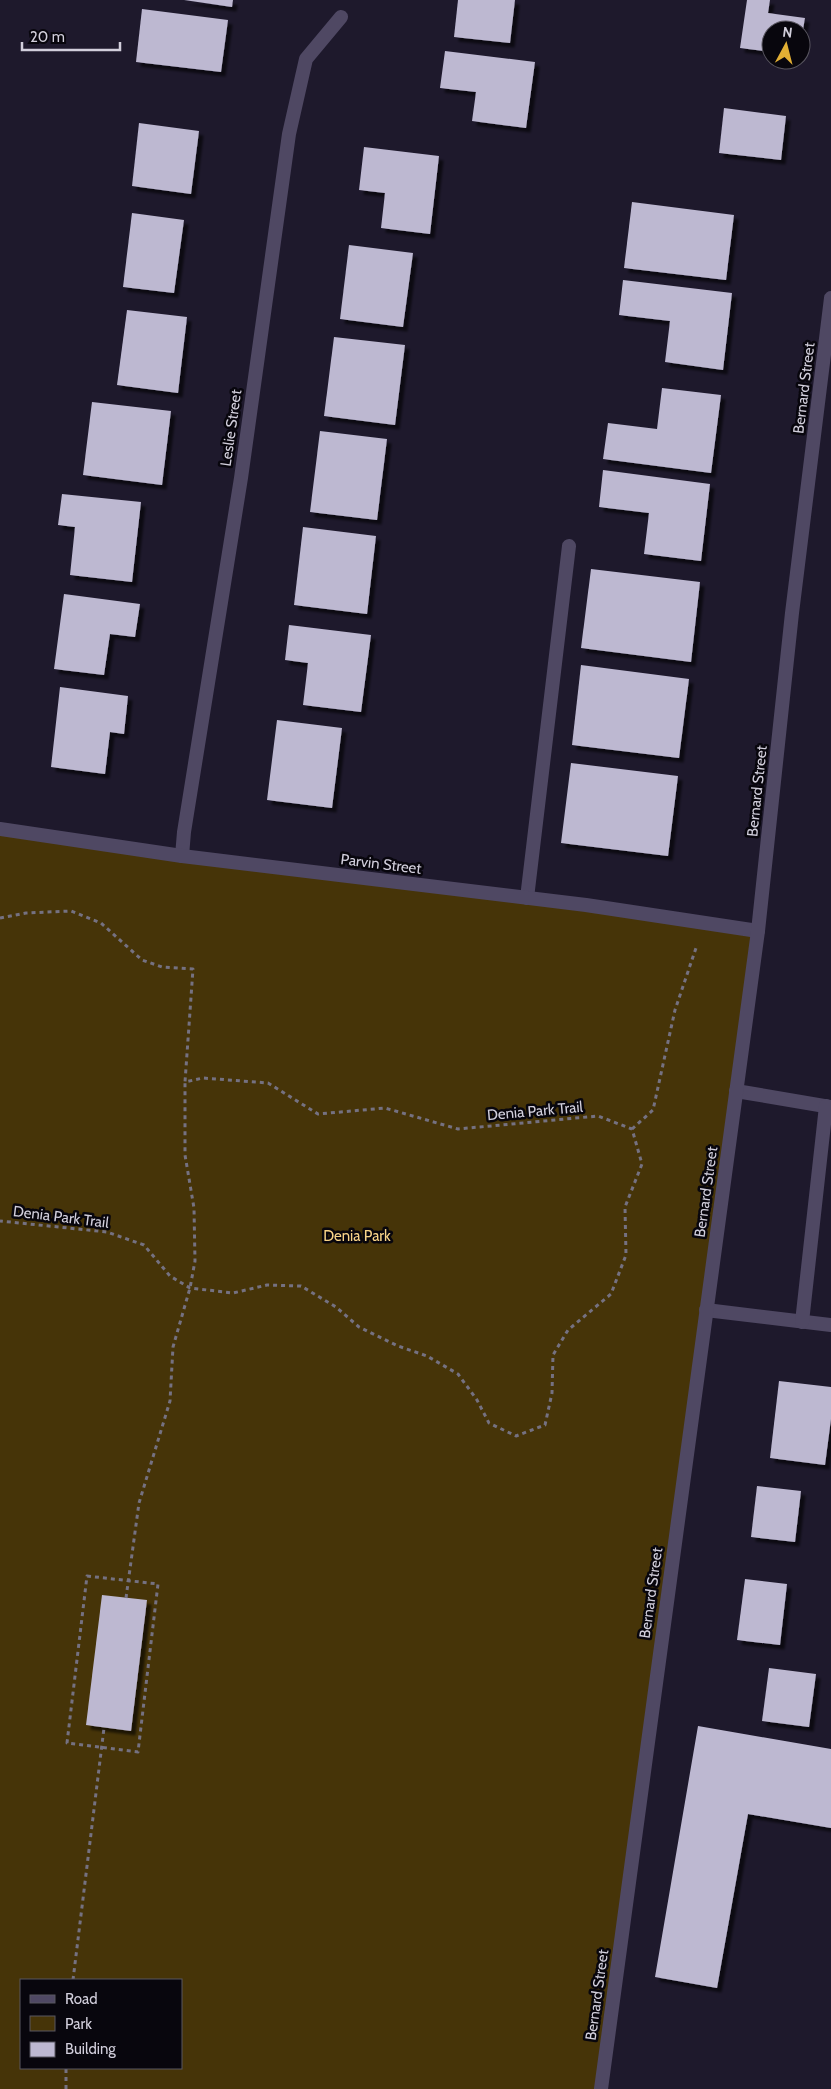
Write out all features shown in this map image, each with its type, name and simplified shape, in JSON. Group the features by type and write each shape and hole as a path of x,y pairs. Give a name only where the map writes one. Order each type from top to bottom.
{"street":[{"name":"Leslie Street","path":"182,856 241,478 288,134 306,59 341,17"},
{"name":"Bernard Street","path":"601,2089 758,931 791,623 831,298"},
{"path":"527,898 570,546"},
{"name":"Parvin Street","path":"0,829 182,856 527,898 758,931"},
{"path":"736,1091 829,1107 802,1322"},
{"path":"706,1310 831,1325"}],"path":[{"path":"0,918 26,913 71,910 100,923 142,960 162,967 193,969 184,1082 185,1154 194,1208 195,1261 190,1288 173,1347 170,1401 139,1503 126,1598"},
{"path":"632,1129 653,1110 675,1010 704,923"},
{"name":"Denia Park Trail","path":"0,1221 107,1232 144,1245 170,1276 190,1288 233,1294 267,1285 301,1286 336,1307 359,1327 398,1346 427,1356 458,1374 478,1400 489,1423 516,1436 545,1425 552,1393 552,1355 568,1330 611,1294 626,1255 625,1207 642,1164 632,1129 598,1116 458,1129 385,1108 318,1114 268,1083 203,1078 184,1082"},
{"path":"87,1576 128,1581 158,1584 138,1752 68,1744 87,1576"},
{"path":"73,1979 104,1728"},
{"path":"66,2069 66,2089"}],"green space":[{"name":"Denia Park","path":"0,827 758,931 605,2089 0,2089"}],"building":[{"path":"184,0 233,0 232,7"},
{"path":"458,0 515,0 510,43 454,37"},
{"path":"747,0 770,0 768,13 805,18 805,20 761,20 761,51 740,48"},
{"path":"142,9 228,20 221,72 136,62"},
{"path":"445,51 535,62 526,128 472,121 476,92 440,88"},
{"path":"724,108 786,116 781,160 719,153"},
{"path":"139,123 199,131 191,194 132,186"},
{"path":"364,147 439,156 430,234 381,228 385,193 359,190"},
{"path":"632,202 734,215 726,280 624,268"},
{"path":"132,213 184,220 174,293 123,287"},
{"path":"349,245 413,253 403,327 340,319"},
{"path":"623,280 732,293 723,370 665,362 670,321 619,315"},
{"path":"127,310 187,317 178,393 117,385"},
{"path":"334,337 405,345 395,425 324,416"},
{"path":"662,388 721,395 711,473 603,459 608,423 657,429"},
{"path":"92,402 171,411 162,485 83,475"},
{"path":"320,431 387,439 377,520 310,512"},
{"path":"603,470 710,484 701,561 644,554 649,513 599,507"},
{"path":"62,494 141,502 132,582 70,575 75,527 58,525"},
{"path":"303,527 376,536 367,614 294,605"},
{"path":"591,569 700,582 691,662 581,648"},
{"path":"64,594 140,604 135,637 110,634 104,675 54,669"},
{"path":"289,625 371,635 361,712 303,705 308,663 285,660"},
{"path":"581,665 689,679 679,758 572,745"},
{"path":"60,687 128,696 124,734 110,732 105,774 51,767"},
{"path":"277,720 342,728 332,808 267,800"},
{"path":"571,763 678,776 668,856 561,843"},
{"path":"779,1381 831,1387 831,1419 825,1465 770,1458"},
{"path":"757,1486 801,1491 795,1542 751,1537"},
{"path":"745,1579 787,1584 780,1645 737,1640"},
{"path":"102,1595 147,1600 131,1731 86,1725"},
{"path":"769,1668 816,1674 809,1727 762,1721"},
{"path":"698,1726 831,1749 831,1828 748,1814 717,1988 655,1977"}]}
